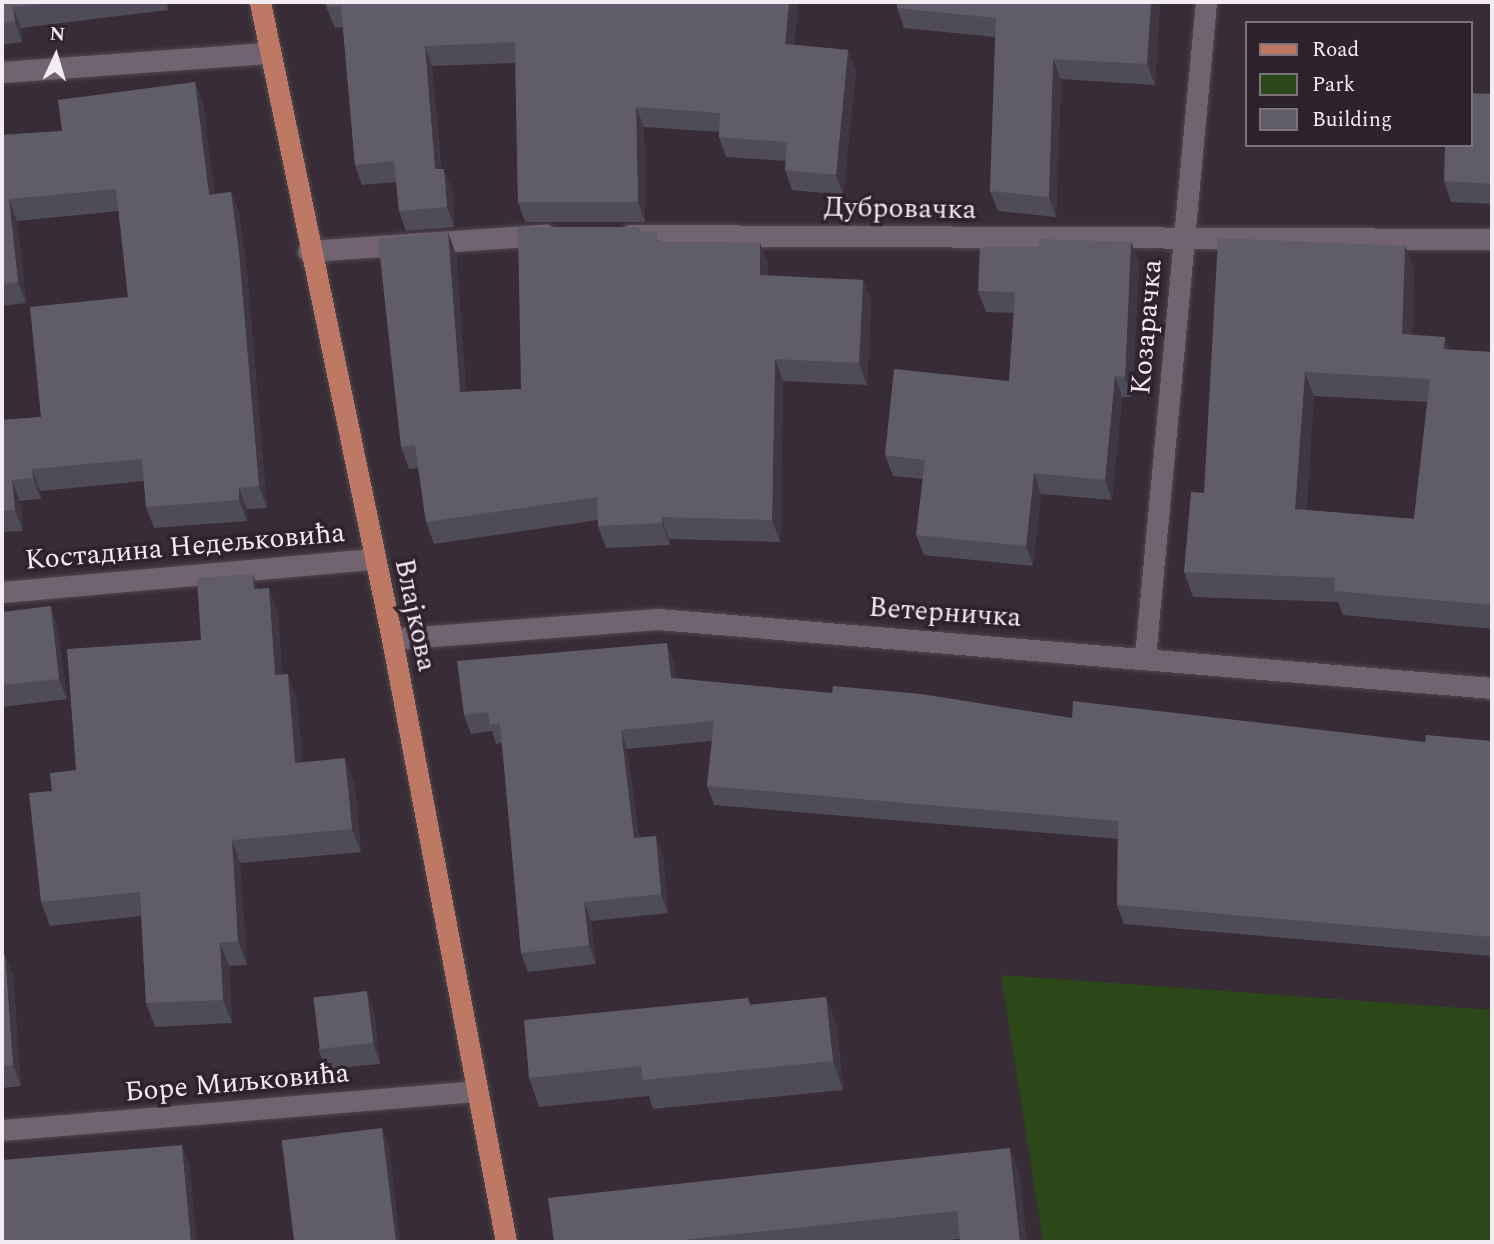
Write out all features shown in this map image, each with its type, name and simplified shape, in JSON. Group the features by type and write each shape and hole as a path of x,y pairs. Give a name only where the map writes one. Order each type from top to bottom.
{"main road":[{"name":"Влајкова","path":"260,2 308,251 393,639 506,1242"}],"street":[{"name":"Козарачка","path":"1145,657 1206,2"},
{"path":"2,72 270,53"},
{"path":"308,251 573,235"},
{"name":"Дубровачка","path":"600,235 1183,243 1492,239"},
{"name":"Костадина Недељковића","path":"2,592 374,559"},
{"name":"Ветерничка","path":"393,639 658,618 1492,688"},
{"name":"Боре Миљковића","path":"2,1130 476,1091"}],"green space":[{"path":"1001,975 1492,1010 1492,1242 1043,1242"}],"building":[{"path":"2,2 60,2 13,7 15,21 2,23"},
{"path":"325,2 789,2 785,44 848,50 836,175 785,170 787,142 719,137 720,113 636,107 638,202 518,202 515,42 425,46 435,169 444,169 447,207 399,211 394,161 355,165 341,6 328,7"},
{"path":"897,2 1151,2 1147,64 1053,59 1049,197 990,191 996,18 897,8"},
{"path":"195,82 209,195 231,192 239,252 259,486 239,488 239,500 146,507 142,459 32,469 33,478 12,480 15,510 2,511 2,420 41,417 30,307 128,297 116,189 9,199 18,282 2,284 2,135 62,131 58,100"},
{"path":"1473,93 1492,94 1492,184 1444,181 1445,147 1473,147"},
{"path":"518,227 638,227 638,232 657,232 657,242 760,243 760,275 863,280 859,363 775,359 772,520 661,517 662,523 598,526 597,497 426,522 415,445 401,447 378,239 448,232 460,392 521,389"},
{"path":"1218,238 1405,246 1402,334 1445,337 1444,349 1492,352 1492,605 1334,591 1335,578 1184,572 1191,492 1204,493","holes":["1305,372 1430,379 1414,519 1295,509"]},
{"path":"1040,239 1131,242 1125,377 1115,376 1105,480 1034,473 1026,546 916,535 925,460 885,455 894,369 1009,381 1015,292 978,291 980,247 1039,247"},
{"path":"253,574 254,589 269,588 275,675 288,674 295,763 345,758 352,829 232,840 238,941 220,943 223,1000 146,1003 140,892 41,902 29,793 52,791 50,773 76,770 67,649 201,640 197,578"},
{"path":"51,606 59,679 2,685 2,612"},
{"path":"667,643 671,678 832,693 833,686 921,694 1072,718 1073,701 1425,742 1426,735 1492,741 1492,937 1117,905 1118,821 707,786 714,721 621,730 634,838 656,836 661,894 584,902 589,945 521,953 500,723 490,725 488,712 464,715 457,661"},
{"path":"2,955 5,955 13,1065 2,1066"},
{"path":"367,991 373,1043 320,1049 313,998"},
{"path":"826,997 833,1061 643,1080 641,1066 529,1078 524,1020 748,998 749,1005"},
{"path":"382,1128 396,1242 294,1242 282,1140"},
{"path":"182,1145 191,1242 2,1242 2,1160"},
{"path":"1010,1148 1020,1242 960,1242 957,1211 663,1242 554,1242 548,1198"}]}
